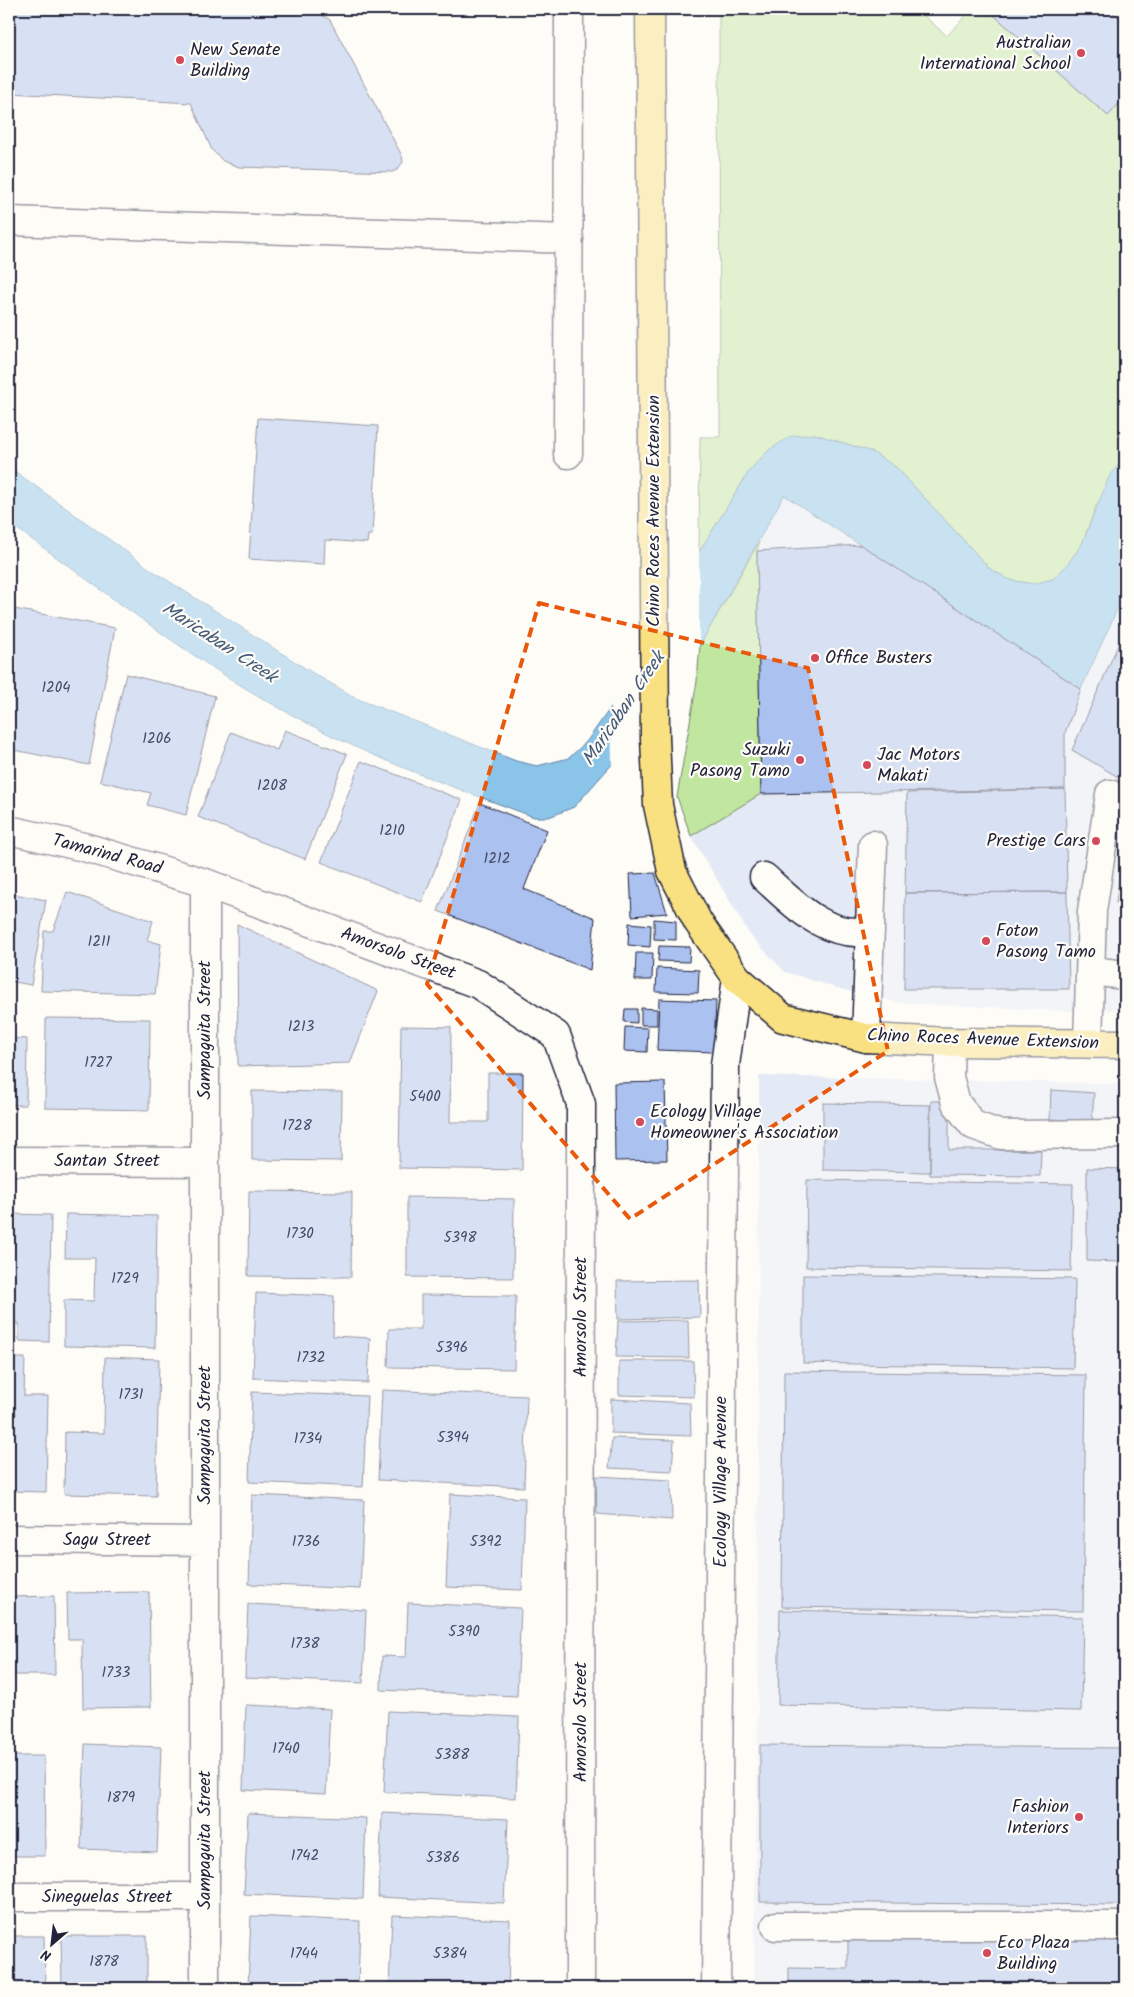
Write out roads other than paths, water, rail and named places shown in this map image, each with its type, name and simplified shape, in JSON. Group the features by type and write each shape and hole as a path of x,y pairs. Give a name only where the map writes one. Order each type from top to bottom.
{"main road":[{"name":"Chino Roces Avenue Extension","path":"650,9 655,738 658,806 672,871 698,922 737,978 784,1018 866,1038 950,1042 1125,1044"}],"street":[{"path":"568,454 569,9"},
{"path":"9,220 569,239"},
{"path":"1088,1044 1092,911 1110,794"},
{"name":"Tamarind Road","path":"9,830 84,847 205,883"},
{"path":"866,1038 873,846"},
{"path":"764,877 805,913 826,926 841,932 857,933 870,931"},
{"name":"Sampaguita Street","path":"204,1988 205,883"},
{"name":"Amorsolo Street","path":"205,883 478,984 556,1034 581,1104 580,1988"},
{"path":"1091,972 1125,975"},
{"name":"Ecology Village Avenue","path":"716,1988 724,1065 737,978"},
{"path":"950,1042 948,1077 956,1103 973,1124 1001,1135 1125,1134"},
{"name":"Santan Street","path":"9,1161 205,1162"},
{"name":"Sagu Street","path":"9,1539 205,1541"},
{"name":"Sineguelas Street","path":"9,1897 205,1897"},
{"path":"776,1926 1125,1926"}],"water":[{"name":"Maricaban Creek","path":"815,434 872,452 897,468 990,569 1010,580 1033,584 1053,579 1067,565 1082,544 1109,477 1125,457 1125,592 1081,689 784,495 700,645 615,761 574,807 549,817 534,817 419,774 362,750 307,723 229,678 192,654 9,523 9,467 153,571 311,672 358,699 516,761 537,766 569,758 587,741 611,707 699,552 750,470 769,450 791,436"}],"place":[{"name":"Australian International School","path":"1081,53"},
{"name":"New Senate Building","path":"180,60"},
{"name":"Office Busters","path":"815,658"},
{"name":"Suzuki Pasong Tamo","path":"800,760"},
{"name":"Jac Motors Makati","path":"867,765"},
{"name":"Prestige Cars","path":"1096,841"},
{"name":"Foton Pasong Tamo","path":"986,941"},
{"name":"Ecology Village Homeowner's Association","path":"640,1122"},
{"name":"Fashion Interiors","path":"1079,1817"},
{"name":"Eco Plaza Building","path":"987,1953"}]}
